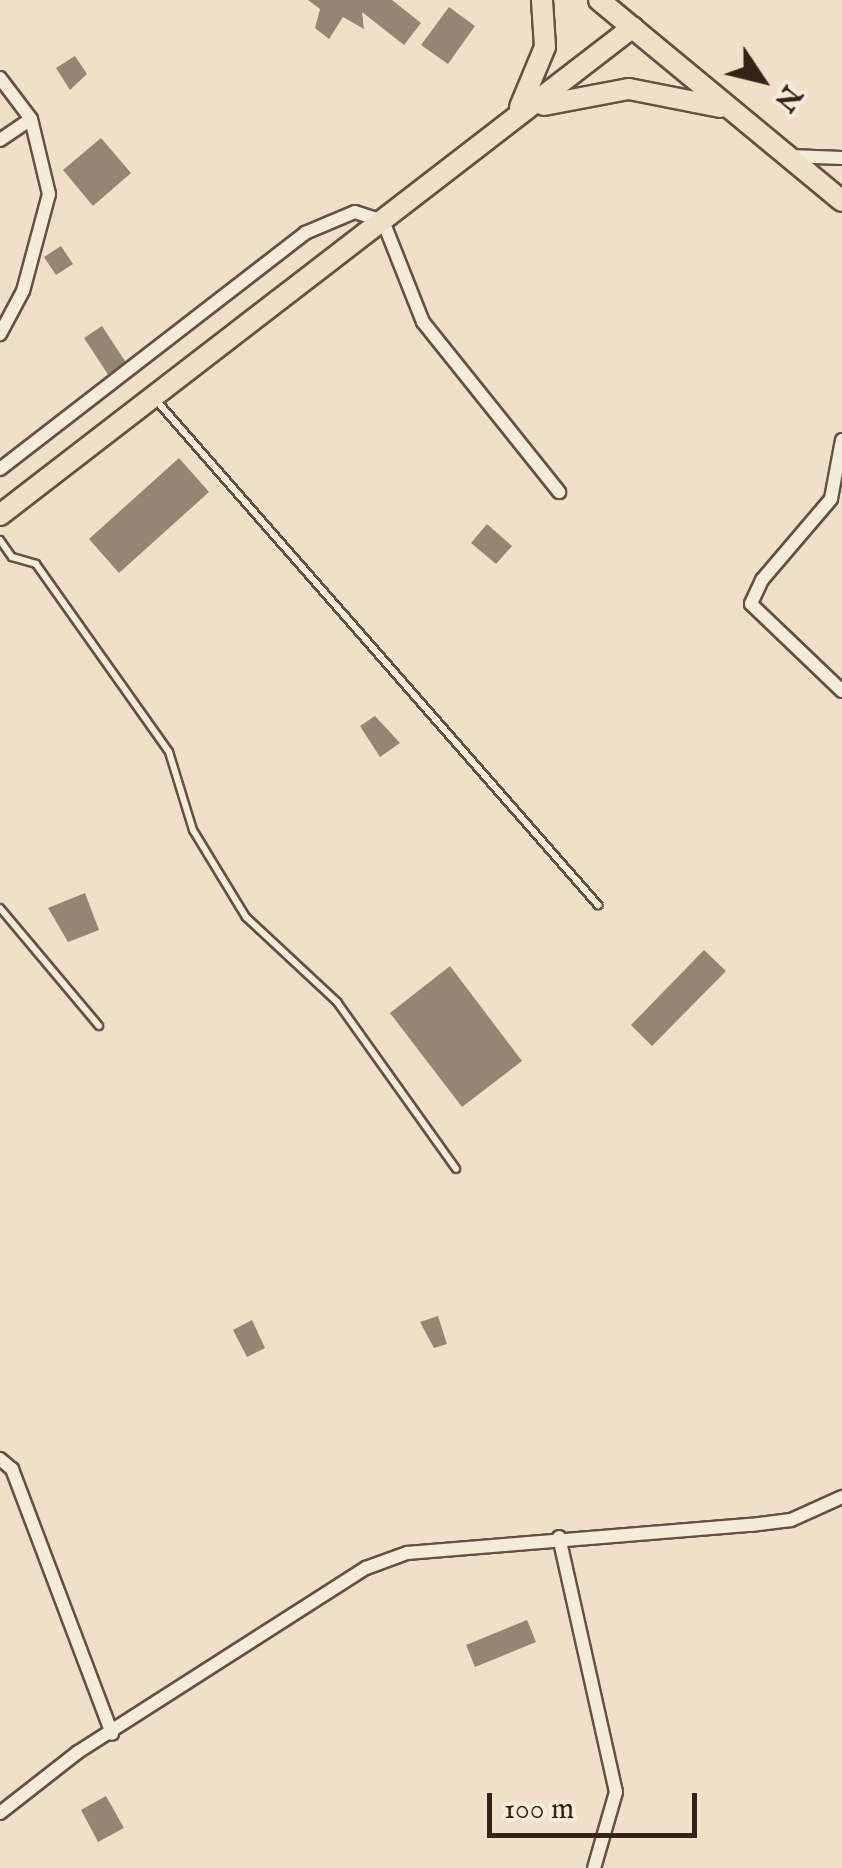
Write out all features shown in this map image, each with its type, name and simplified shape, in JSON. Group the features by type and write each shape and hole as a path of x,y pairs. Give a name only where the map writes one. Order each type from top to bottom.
{"main road":[{"path":"513,119 540,68 542,0"},
{"path":"600,0 842,202"},
{"path":"0,514 633,28"},
{"path":"513,119 565,96 629,89 732,111"}],"street":[{"path":"0,78 31,118 49,194 23,291 0,334"},
{"path":"0,140 31,118"},
{"path":"788,156 842,158"},
{"path":"0,469 305,233 355,212 382,221 423,322 558,492"},
{"path":"842,440 831,499 762,580 752,604 842,691"},
{"path":"0,1459 12,1469 112,1734"},
{"path":"0,1813 34,1780 112,1734 366,1568 407,1552 791,1520 842,1497"},
{"path":"559,1537 616,1792 594,1868"}],"lane":[{"path":"154,398 598,905"},
{"path":"0,540 12,556 36,564 169,752 194,830 246,917 337,1002 456,1170"},
{"path":"0,908 99,1026"}],"building":[{"path":"308,0 392,0 421,23 404,45 362,12 364,29 343,17 329,39 315,28 320,9"},
{"path":"449,7 475,26 448,64 421,45"},
{"path":"75,56 87,74 70,90 56,68"},
{"path":"101,138 131,173 93,206 63,170"},
{"path":"61,246 73,264 56,275 44,257"},
{"path":"102,326 127,364 109,376 84,338"},
{"path":"179,458 209,492 119,573 89,539"},
{"path":"487,524 512,546 496,564 471,543"},
{"path":"375,716 400,743 380,757 360,726"},
{"path":"85,893 99,930 68,942 48,908"},
{"path":"704,950 726,971 652,1046 631,1025"},
{"path":"450,966 522,1061 462,1107 390,1013"},
{"path":"438,1316 447,1344 434,1348 420,1322"},
{"path":"252,1320 265,1348 247,1357 233,1330"},
{"path":"527,1620 536,1642 475,1667 466,1645"},
{"path":"106,1796 124,1828 98,1842 81,1810"}]}
